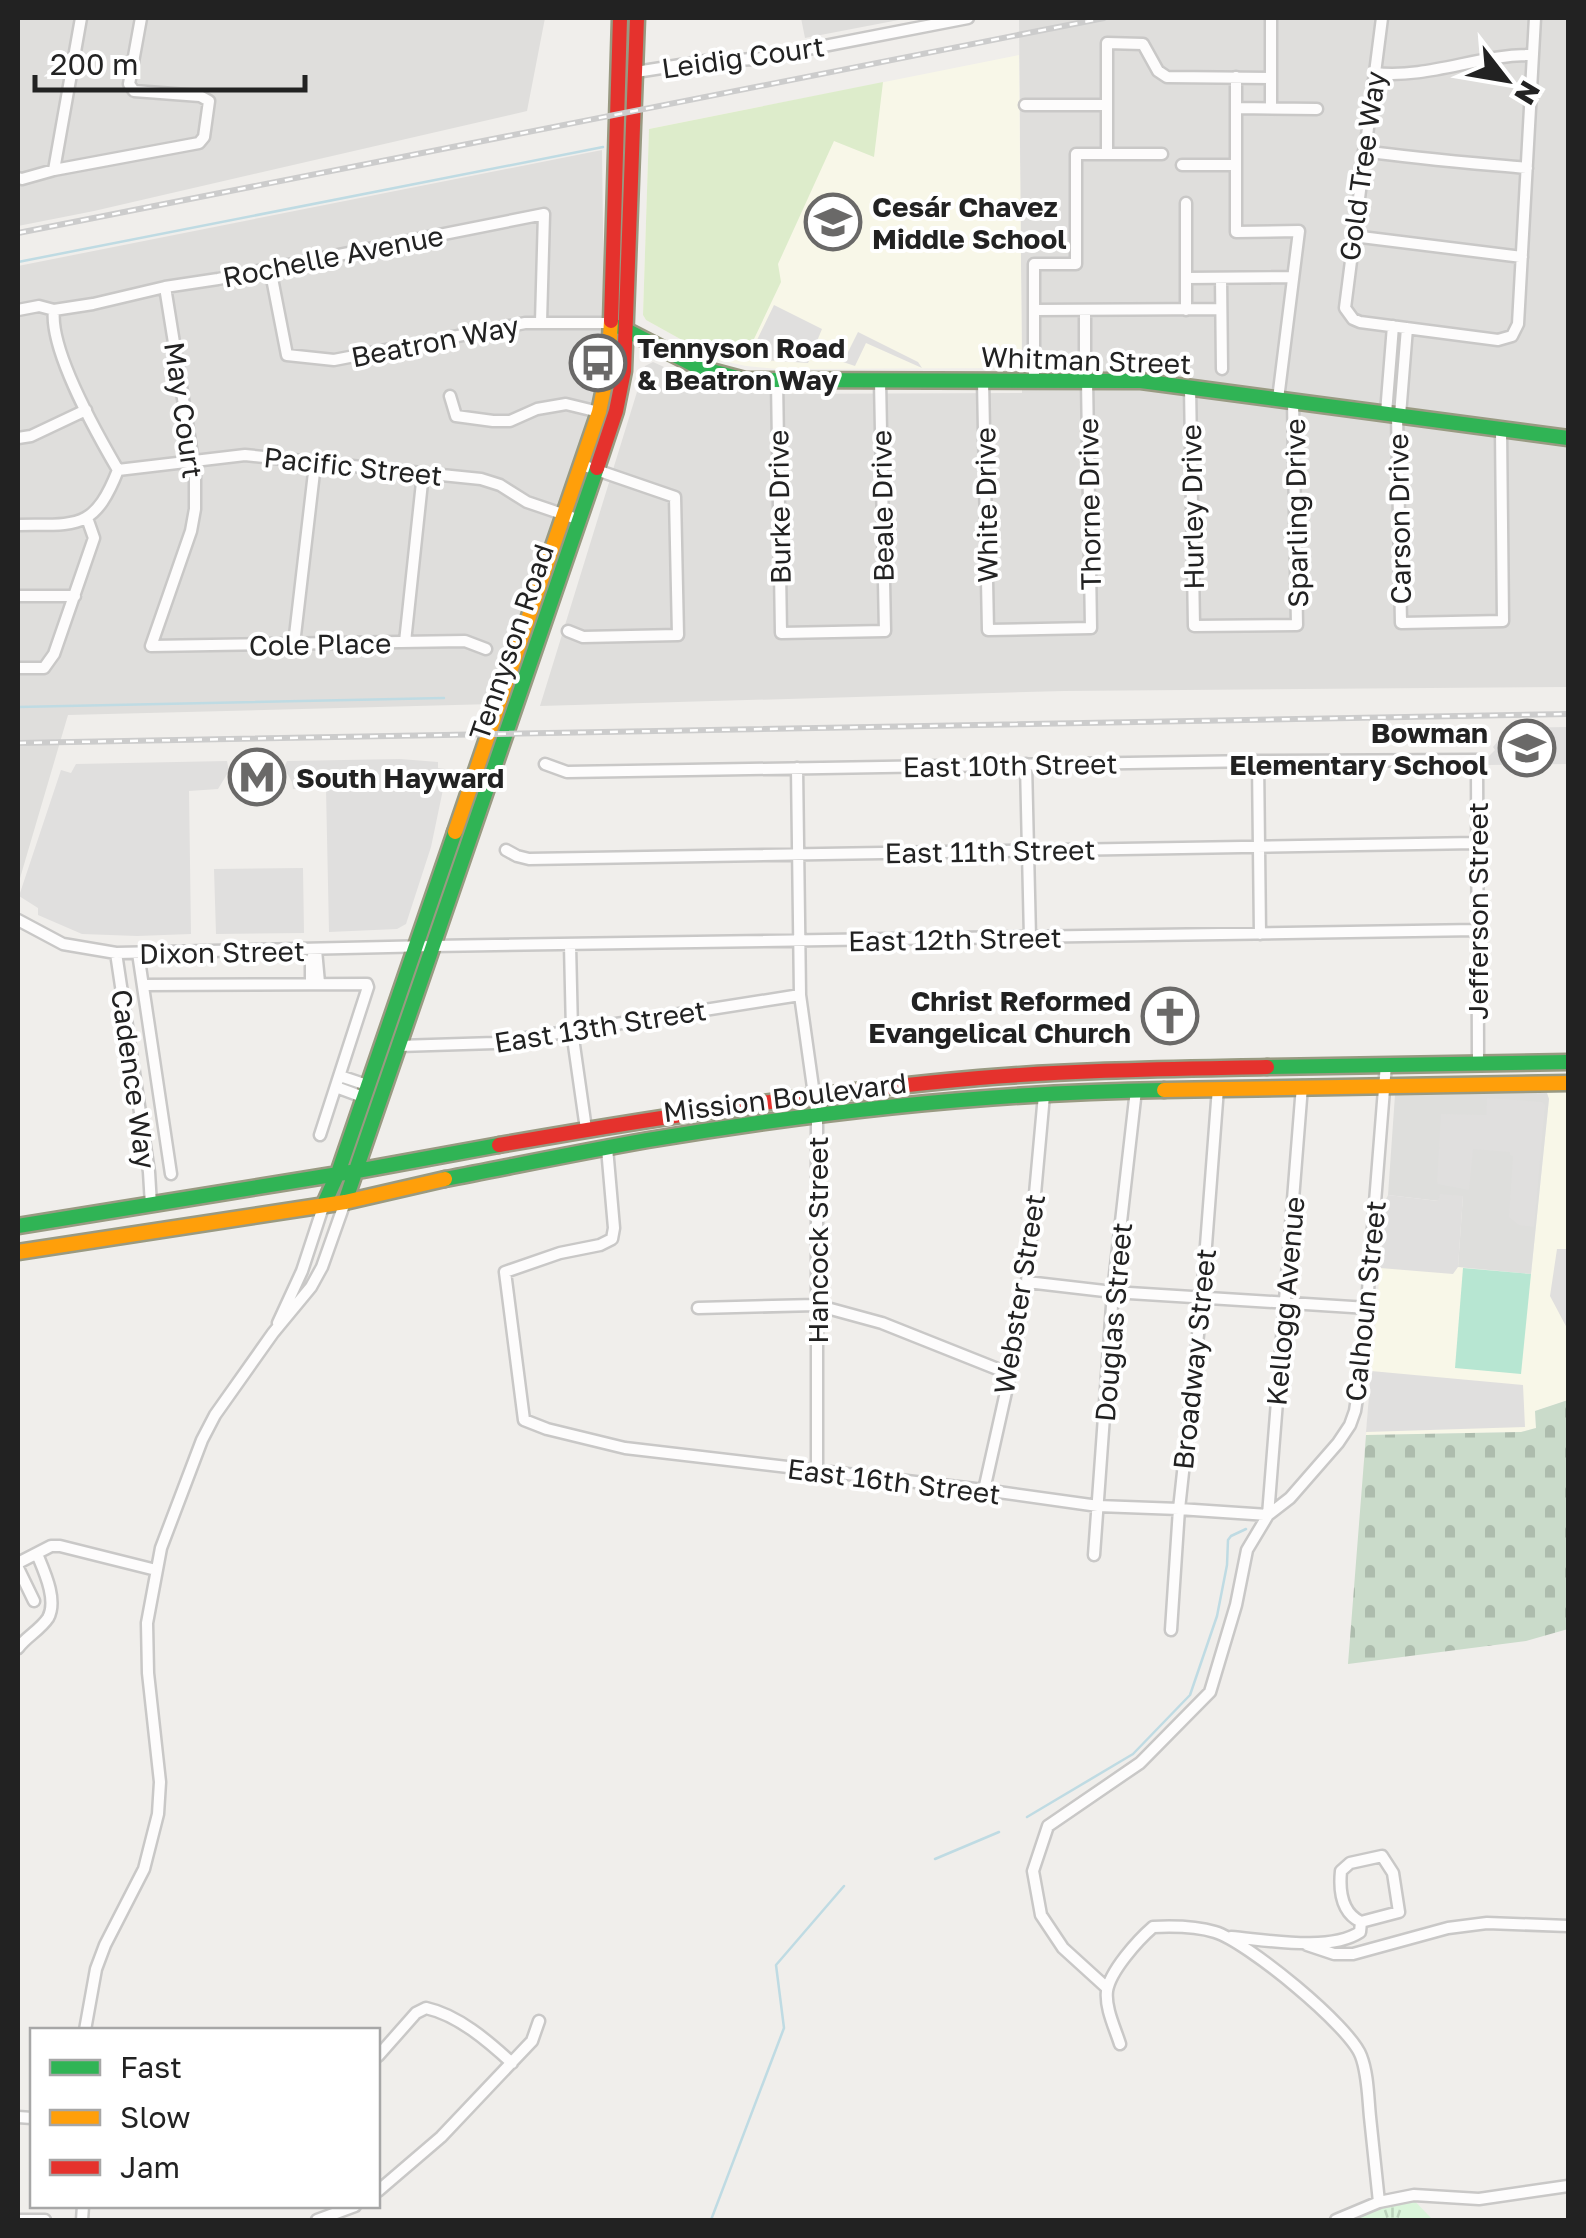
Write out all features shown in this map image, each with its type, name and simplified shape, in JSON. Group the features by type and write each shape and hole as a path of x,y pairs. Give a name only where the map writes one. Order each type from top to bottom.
{"main road":[{"name":"Tennyson Road","path":"589,468 608,369 612,324 620,18"},
{"name":"Tennyson Road","path":"345,1202 589,468 621,391 627,330 637,18"},
{"name":"Whitman Street","path":"612,324 714,374 745,380 1141,381 1568,438"},
{"name":"Tennyson Road","path":"324,1204 572,518"},
{"name":"Mission Boulevard","path":"18,1226 586,1129 814,1096 984,1078 1106,1071 1562,1062"},
{"path":"1562,1062 1562,1083"},
{"name":"Mission Boulevard","path":"18,1252 345,1202 701,1132 932,1103 1136,1090 1562,1083"}],"street":[{"path":"54,170 81,18"},
{"path":"18,178 200,142 204,137 209,100 134,91 129,84 141,18"},
{"name":"Leidig Court","path":"636,72 706,61 756,59 968,18"},
{"path":"1271,18 1271,107"},
{"name":"Gold Tree Way","path":"1382,18 1344,301 1348,314 1360,322 1393,326"},
{"path":"1393,326 1498,340 1512,336 1518,324 1535,18"},
{"path":"1107,154 1107,43 1143,44 1162,76 1271,78"},
{"path":"1374,73 1406,74 1504,56 1533,55"},
{"path":"1182,166 1236,165 1236,77"},
{"path":"1025,106 1107,106"},
{"path":"1236,108 1317,109"},
{"path":"1364,151 1527,168"},
{"path":"1034,380 1034,264 1076,264 1076,154 1162,154"},
{"name":"Sparling Drive","path":"1236,165 1236,232 1299,231 1286,400 1297,625"},
{"path":"1186,203 1186,310"},
{"name":"Rochelle Avenue","path":"18,310 93,304 544,214 542,322"},
{"path":"1353,236 1522,257"},
{"name":"Beatron Way","path":"270,268 287,355 320,360 349,358 511,326 542,322 612,324"},
{"path":"1186,278 1293,277"},
{"path":"1221,278 1222,369"},
{"name":"May Court","path":"151,646 196,509 166,287"},
{"path":"18,524 65,524 87,518 104,501 118,470 62,358 54,310"},
{"path":"1034,310 1222,310"},
{"path":"1085,310 1085,361"},
{"name":"Carson Drive","path":"1393,326 1401,623 1504,622 1501,430"},
{"name":"Carson Drive","path":"1394,414 1408,328"},
{"name":"White Drive","path":"983,380 988,630"},
{"name":"Thorne Drive","path":"988,630 1091,628 1087,380"},
{"name":"Burke Drive","path":"777,381 781,633"},
{"name":"Beale Drive","path":"781,633 885,631 880,381"},
{"name":"Hurley Drive","path":"1190,387 1194,626 1297,625"},
{"path":"450,396 456,416 493,421 518,419 537,409 566,404 599,412"},
{"path":"18,438 31,436 86,410"},
{"name":"Pacific Street","path":"118,470 246,456 423,473 491,481 527,502 572,518"},
{"path":"294,644 315,464"},
{"path":"568,631 582,637 678,636 675,497 589,468"},
{"path":"406,642 423,473"},
{"path":"18,668 44,668 54,654 94,538 87,518"},
{"path":"18,596 75,596"},
{"name":"Cole Place","path":"151,646 466,641 486,649"},
{"name":"East 10th Street","path":"545,764 567,772 1476,760"},
{"name":"Jefferson Street","path":"1476,760 1478,1062"},
{"path":"1258,761 1260,934"},
{"path":"1026,764 1030,938"},
{"name":"Hancock Street","path":"797,768 800,995 817,1116 817,1472"},
{"name":"East 11th Street","path":"506,850 529,859 1476,843"},
{"name":"Dixon Street","path":"18,920 63,944 116,953 433,946"},
{"name":"East 12th Street","path":"433,946 1477,930"},
{"path":"570,946 572,1031 586,1129"},
{"path":"315,983 311,960 316,950"},
{"name":"Cadence Way","path":"116,953 151,1204"},
{"path":"138,953 171,1174"},
{"path":"143,985 366,984 320,1135"},
{"name":"East 13th Street","path":"399,1046 482,1044 800,995"},
{"name":"Calhoun Street","path":"1107,1988 1063,1948 1040,1915 1033,1871 1048,1826 1140,1763 1210,1692 1236,1604 1246,1550 1268,1515 1290,1498 1350,1425 1368,1308 1386,1064"},
{"path":"338,1081 365,1091"},
{"name":"Kellogg Avenue","path":"1268,1515 1302,1086"},
{"name":"Broadway Street","path":"1171,1630 1218,1088"},
{"name":"Douglas Street","path":"1094,1555 1113,1292 1136,1090"},
{"name":"Webster Street","path":"984,1490 1027,1282 1044,1095"},
{"name":"East 16th Street","path":"608,1148 612,1240 560,1252 505,1272 524,1420 548,1430 626,1448 1098,1506 1268,1515"},
{"name":"Tennyson Road","path":"88,2028 91,1990 105,1945 144,1869 158,1814 160,1782 147,1657 147,1623 156,1570 183,1490 215,1415 319,1274 345,1202"},
{"name":"Tennyson Road","path":"273,1332 302,1271 324,1204"},
{"path":"1027,1282 1113,1292 1368,1308"},
{"path":"698,1308 816,1305 882,1322 1010,1374"},
{"path":"34,1601 18,1566 51,1546 156,1570"},
{"path":"18,1648 50,1613 50,1596 37,1554"},
{"path":"1382,1856 1393,1874 1399,1912 1361,1922 1350,1917 1342,1899 1342,1871 1350,1863 1382,1856"},
{"path":"1225,1936 1296,1942 1344,1940 1360,1932 1361,1922"},
{"path":"1296,1942 1334,1954 1353,1954 1434,1932 1488,1923 1568,1926"},
{"path":"1120,2044 1108,2007 1107,1988 1125,1957 1154,1927 1184,1926 1218,1932 1246,1948 1329,2014 1356,2044 1363,2060 1378,2202"},
{"path":"380,2054 416,2013 426,2008 488,2041 512,2062"},
{"path":"380,2189 441,2137 532,2041 538,2020"},
{"path":"1336,2220 1378,2202 1414,2195 1479,2199 1568,2186"},
{"path":"318,2220 350,2208"},
{"path":"18,2220 46,2220"}],"shaded area":[{"path":"18,18 545,18 527,111 18,226"},
{"path":"801,18 909,18 805,38"},
{"path":"1019,18 1568,18 1568,687 1064,691 540,706 645,366 653,362 715,390 763,394 1022,393"},
{"name":"Cesár Chavez Middle School","path":"1019,55 1022,368 746,366 718,360 646,320 643,315 649,129"},
{"path":"602,150 605,379 493,704 68,715 18,885 18,266"},
{"path":"774,305 822,329 808,363 762,360 757,340"},
{"path":"858,332 918,362 922,368 866,343 855,366 843,362"},
{"name":"Bowman Elementary School","path":"1568,727 1568,764 1488,765 1493,747 1509,728"},
{"path":"227,761 229,771 218,789 189,791 191,934 82,934 38,915 38,908 19,896 61,770 71,773 76,764"},
{"path":"287,761 438,762 438,768 445,769 446,775 431,847 406,924 397,929 329,932 326,789 293,789 284,768"},
{"path":"303,868 304,933 216,934 214,869"},
{"path":"1547,1093 1568,1093 1568,1400 1535,1411 1536,1428 1521,1432 1366,1435 1388,1195 1464,1268 1531,1274"},
{"path":"1547,1093 1531,1274 1458,1267 1463,1196 1439,1201 1388,1195 1395,1095"},
{"path":"1487,1098 1545,1105 1534,1227 1519,1225 1509,1217 1513,1156 1510,1152 1473,1149 1469,1190 1437,1184 1441,1114 1486,1115"},
{"path":"1440,1194 1463,1196 1458,1267 1453,1274 1380,1268 1388,1195 1438,1201"},
{"path":"1557,1249 1568,1249 1568,1330 1550,1296"},
{"path":"1371,1371 1523,1385 1525,1427 1366,1432"}],"green space":[{"path":"883,82 874,157 834,141 778,264 781,282 754,345 721,345 718,360 646,320 643,315 649,129"},
{"path":"1463,1268 1531,1274 1521,1374 1455,1368"},
{"path":"1568,1400 1568,1629 1526,1641 1348,1664 1366,1435 1521,1432 1536,1428 1535,1411"},
{"path":"1406,2192 1433,2220 1351,2220"}],"waterway":[{"path":"18,262 603,147"},
{"path":"18,707 444,698"},
{"path":"1027,1817 1133,1754 1190,1695 1217,1616 1228,1540 1246,1529"},
{"path":"935,1859 999,1832"},
{"path":"711,2220 784,2028 776,1965 844,1886"}],"railway":[{"path":"18,233 1104,18"},
{"path":"18,743 1568,714"}],"traffic: fast":[{"path":"620,327 700,368 745,380 1141,381 1568,438"},
{"path":"345,1202 597,468"},
{"path":"324,1204 455,832"},
{"path":"1267,1067 1568,1062"},
{"path":"445,1179 648,1140 840,1112 970,1099 1164,1090"},
{"path":"18,1226 499,1145"}],"traffic: slow":[{"path":"455,832 599,412 608,369 611,321"},
{"path":"1164,1090 1568,1083"},
{"path":"18,1252 345,1202 445,1179"}],"traffic: jam":[{"path":"611,321 620,18"},
{"path":"597,468 616,411 624,371 637,18"},
{"path":"499,1145 858,1090 1051,1073 1267,1067"}],"place":[{"name":"Cesár Chavez Middle School","path":"833,222"},
{"name":"Tennyson Road & Beatron Way","path":"598,363"},
{"name":"Bowman Elementary School","path":"1527,748"},
{"name":"South Hayward","path":"257,777"},
{"name":"Christ Reformed Evangelical Church","path":"1170,1016"}]}
